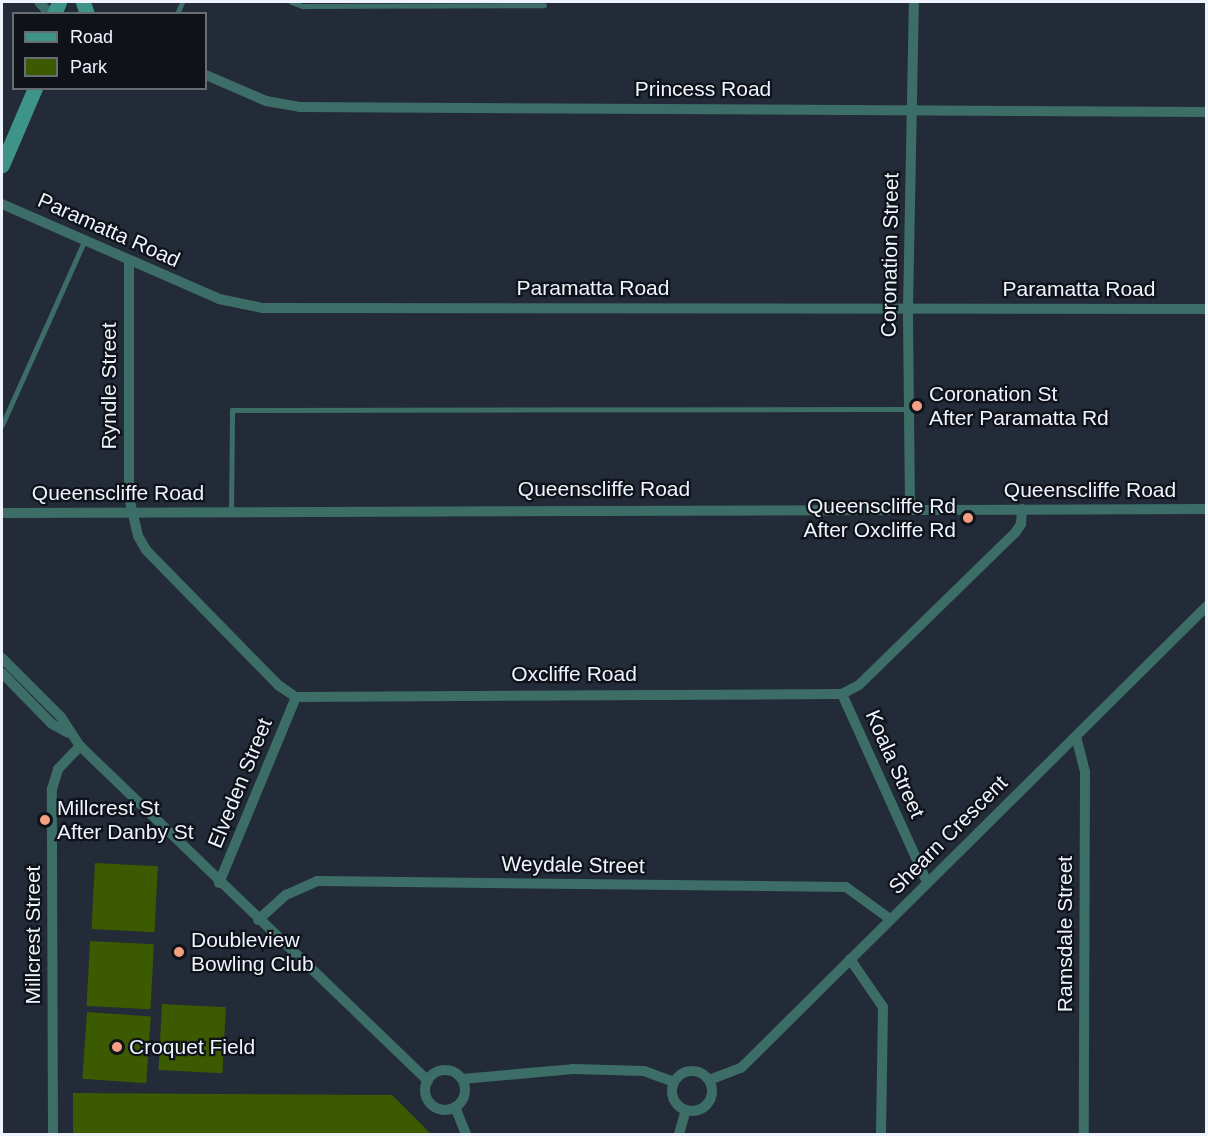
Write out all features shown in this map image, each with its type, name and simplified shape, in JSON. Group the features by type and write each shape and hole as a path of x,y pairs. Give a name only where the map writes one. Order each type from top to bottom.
{"main road":[{"path":"2,165 34,90"}],"street":[{"name":"Coronation Street","path":"910,508 908,308 914,2"},
{"name":"Princess Road","path":"207,75 266,101 299,107 1206,112"},
{"name":"Paramatta Road","path":"2,204 84,242 219,299 263,308 1206,309"},
{"name":"Ryndle Street","path":"129,261 130,511"},
{"name":"Queenscliffe Road","path":"2,513 910,508 1206,509"},
{"path":"842,694 859,685 1015,533 1021,524 1022,509"},
{"path":"130,511 146,550 278,686 296,697"},
{"name":"Shearn Crescent","path":"709,1080 741,1068 1206,607"},
{"path":"2,658 61,717 68,733"},
{"path":"2,673 52,724 68,733 219,883 428,1081"},
{"name":"Oxcliffe Road","path":"296,697 842,694"},
{"name":"Koala Street","path":"842,694 927,882"},
{"name":"Elveden Street","path":"219,883 296,697"},
{"name":"Ramsdale Street","path":"1076,736 1085,772 1084,1134"},
{"name":"Millcrest Street","path":"53,1134 52,789 58,769 80,746"},
{"name":"Weydale Street","path":"258,920 286,895 317,881 846,887 890,919"},
{"path":"850,959 883,1007 881,1134"},
{"path":"462,1079 465,1095 455,1107 440,1110 427,1100 428,1081 434,1072 450,1070 462,1079 573,1069 644,1071 674,1082"},
{"path":"693,1071 709,1080 712,1091 705,1107 686,1110 673,1096 674,1082 684,1072 693,1071"},
{"path":"455,1107 466,1134"},
{"path":"678,1134 686,1110"}],"lane":[{"path":"291,2 302,6 544,5"},
{"path":"2,425 84,242"},
{"path":"231,512 232,410 909,409"}],"green space":[{"path":"95,863 158,866 154,932 92,929"},
{"name":"Croquet Field","path":"90,941 154,944 151,1009 87,1006"},
{"name":"Croquet Field","path":"162,1004 226,1007 222,1073 159,1070"},
{"name":"Croquet Field","path":"87,1012 151,1016 146,1083 82,1079"},
{"path":"73,1093 392,1095 431,1134 73,1134"}],"place":[{"name":"Coronation St After Paramatta Rd","path":"917,406"},
{"name":"Queenscliffe Rd After Oxcliffe Rd","path":"968,518"},
{"name":"Millcrest St After Danby St","path":"45,820"},
{"name":"Doubleview Bowling Club","path":"179,952"},
{"name":"Croquet Field","path":"117,1047"}]}
